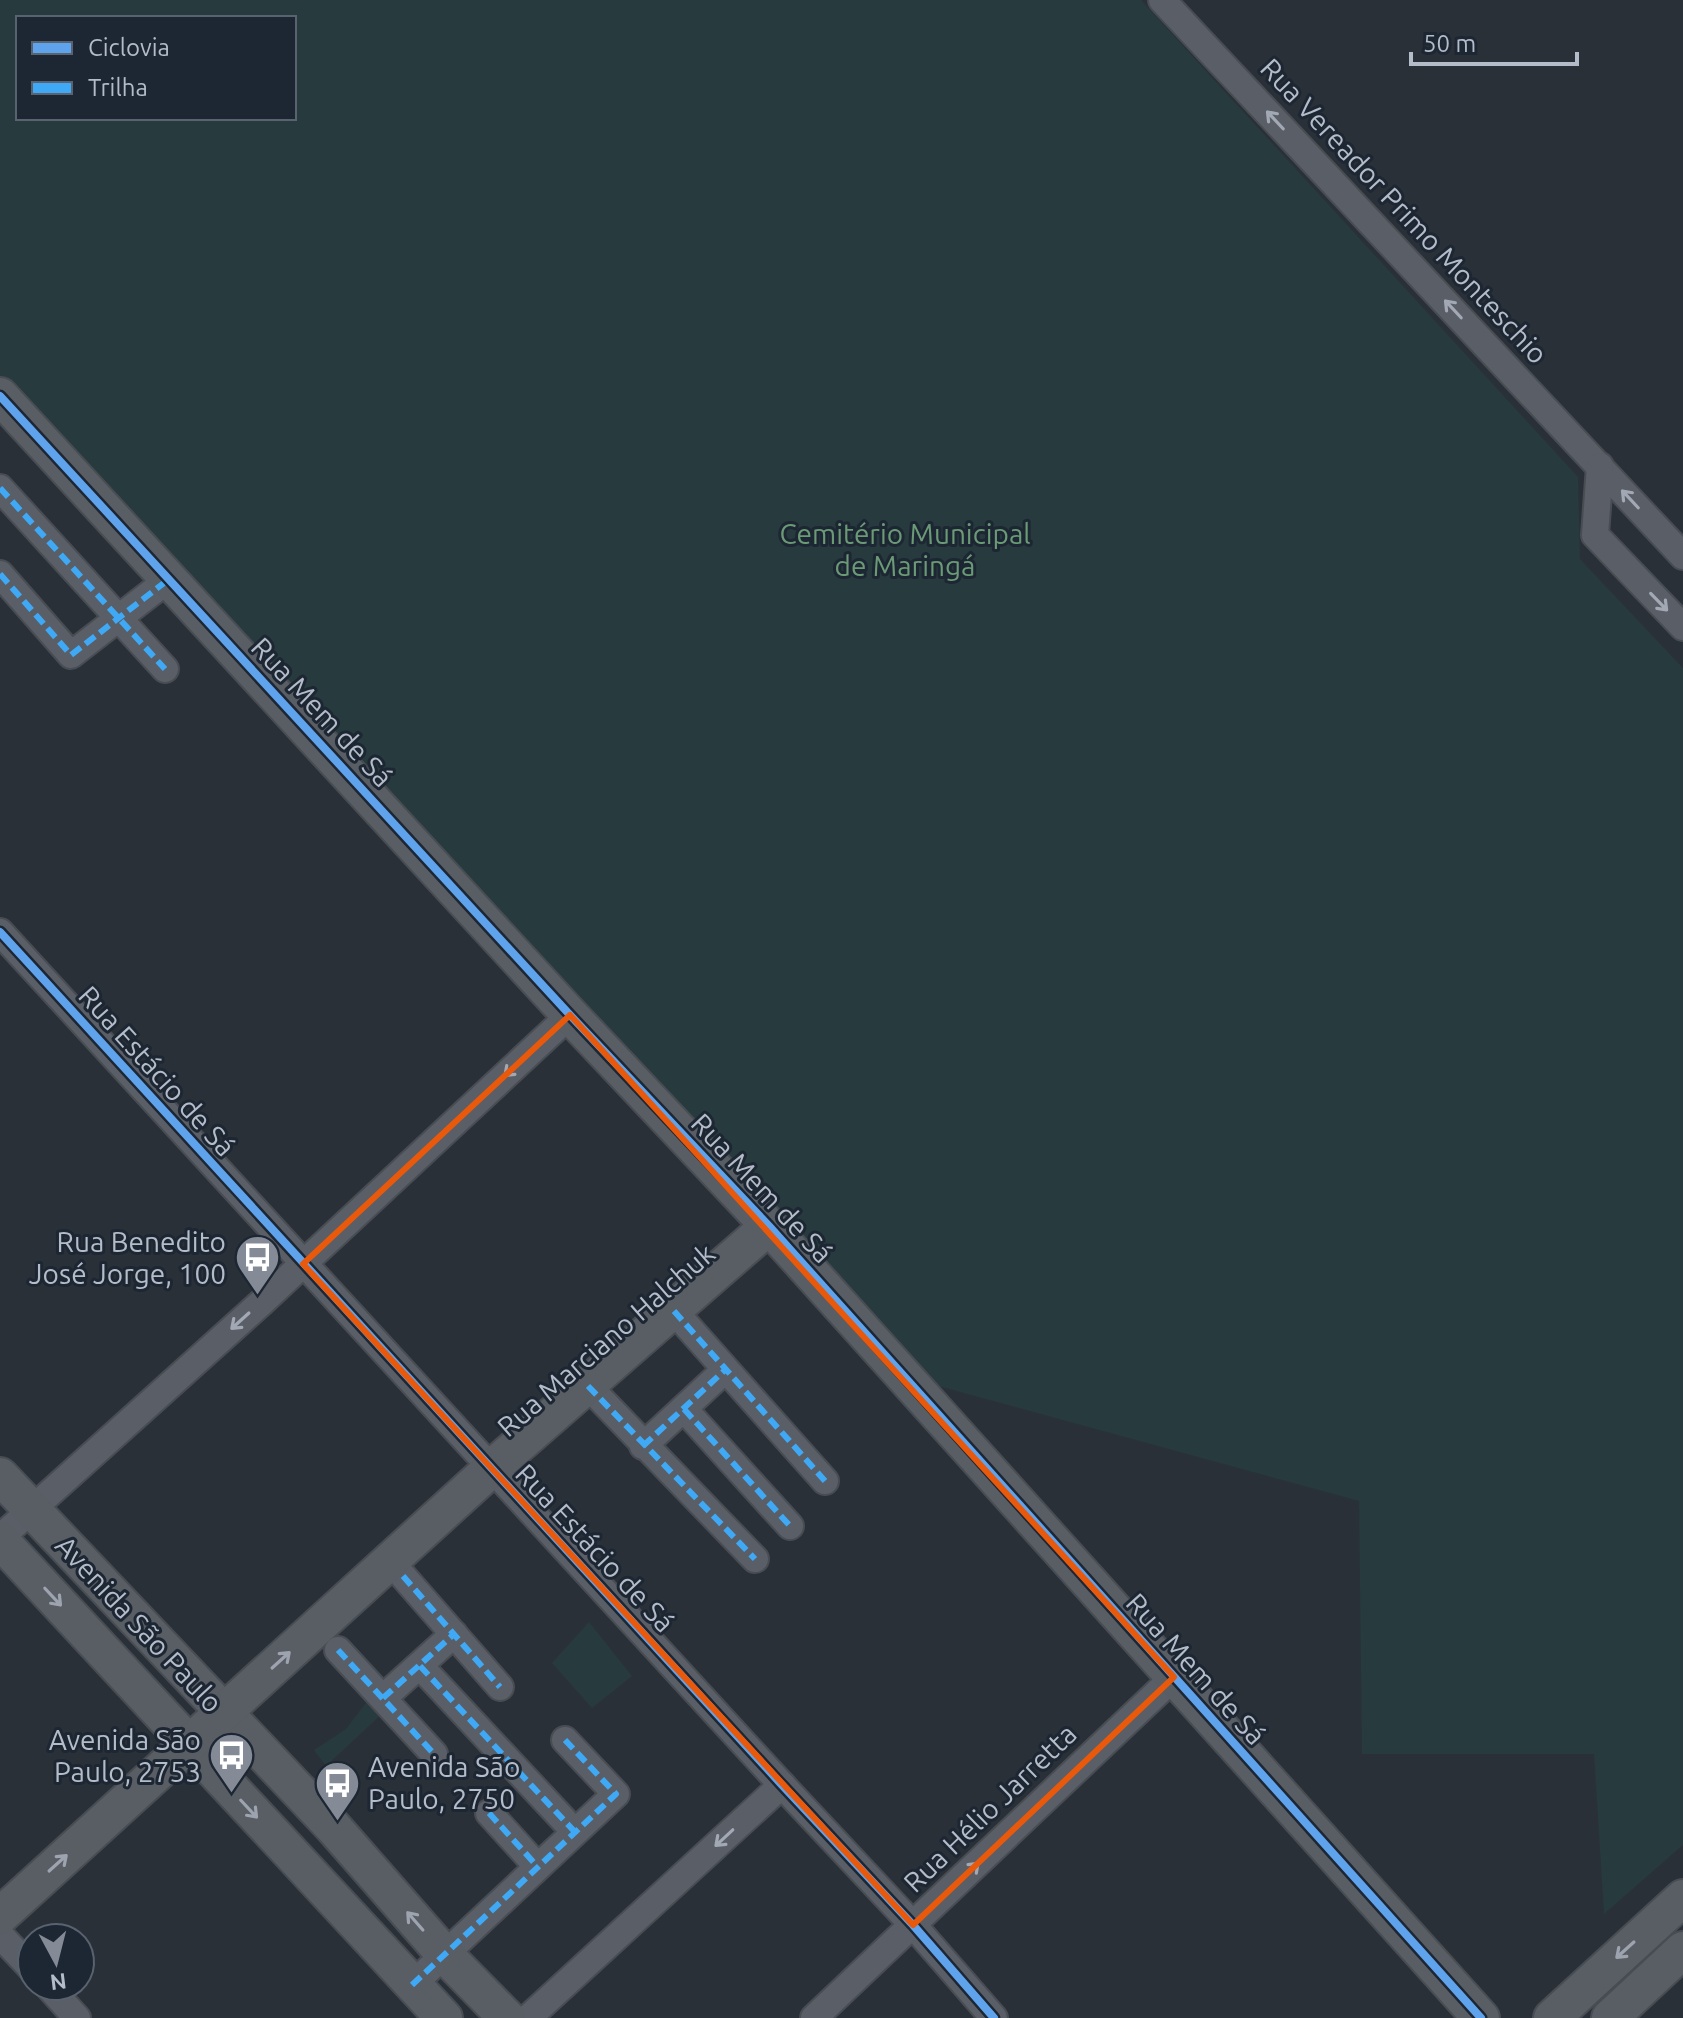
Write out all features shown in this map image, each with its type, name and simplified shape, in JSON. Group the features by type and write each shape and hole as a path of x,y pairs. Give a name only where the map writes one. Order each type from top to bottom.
{"street":[{"name":"Rua Vereador Primo Monteschio","path":"1162,0 1683,556"},
{"name":"Rua Mem de Sá","path":"0,396 570,1015 769,1226 1481,2018"},
{"path":"1600,466 1595,535 1683,627"},
{"path":"0,488 165,669"},
{"path":"0,574 71,655 169,579"},
{"name":"Rua Estácio de Sá","path":"0,932 913,1925 994,2018"},
{"path":"0,1539 303,1264 570,1015"},
{"name":"Rua Marciano Halchuk","path":"0,1916 492,1468 769,1226"},
{"path":"674,1311 825,1481"},
{"path":"643,1446 725,1370"},
{"path":"588,1386 755,1559"},
{"path":"684,1409 790,1526"},
{"name":"Avenida São Paulo","path":"0,1476 334,1828 445,1955 507,2018"},
{"name":"Avenida São Paulo","path":"0,1539 444,2018"},
{"path":"403,1576 500,1687"},
{"path":"383,1698 454,1634"},
{"path":"338,1650 434,1754"},
{"path":"420,1666 574,1831"},
{"name":"Rua Hélio Jarretta","path":"814,2018 1174,1677"},
{"path":"412,1985 616,1794 565,1740"},
{"path":"528,2018 782,1785"},
{"path":"489,1813 537,1866"},
{"path":"1552,2018 1683,1898"},
{"path":"0,1935 16,1952"},
{"path":"1610,2018 1683,1950"},
{"path":"62,2002 77,2018"}],"highlighted area":[{"path":"570,1015 1174,1677 913,1925 303,1264"}],"green space":[{"name":"Cemitério Municipal de Maringá","path":"0,0 1141,0 1578,477 1580,559 1683,668 1683,1845 1604,1914 1594,1754 1362,1754 1359,1501 938,1386 0,376"},
{"path":"589,1622 632,1676 592,1708 552,1663"},
{"path":"372,1695 386,1710 326,1766 314,1750 346,1729"}],"marked path":[{"path":"0,488 165,669"},
{"path":"0,574 71,655 169,579"},
{"path":"674,1311 825,1481"},
{"path":"643,1446 725,1370"},
{"path":"588,1386 755,1559"},
{"path":"684,1409 790,1526"},
{"path":"403,1576 500,1687"},
{"path":"383,1698 454,1634"},
{"path":"338,1650 434,1754"},
{"path":"420,1666 574,1831"},
{"path":"412,1985 616,1794 565,1740"},
{"path":"489,1813 537,1866"}],"cycle path":[{"path":"0,396 570,1015 769,1226 1481,2018"},
{"path":"0,932 913,1925 994,2018"}],"place":[{"name":"Rua Benedito José Jorge, 100","path":"257,1297"},
{"name":"Avenida São Paulo, 2753","path":"232,1795"},
{"name":"Avenida São Paulo, 2750","path":"337,1822"}]}
